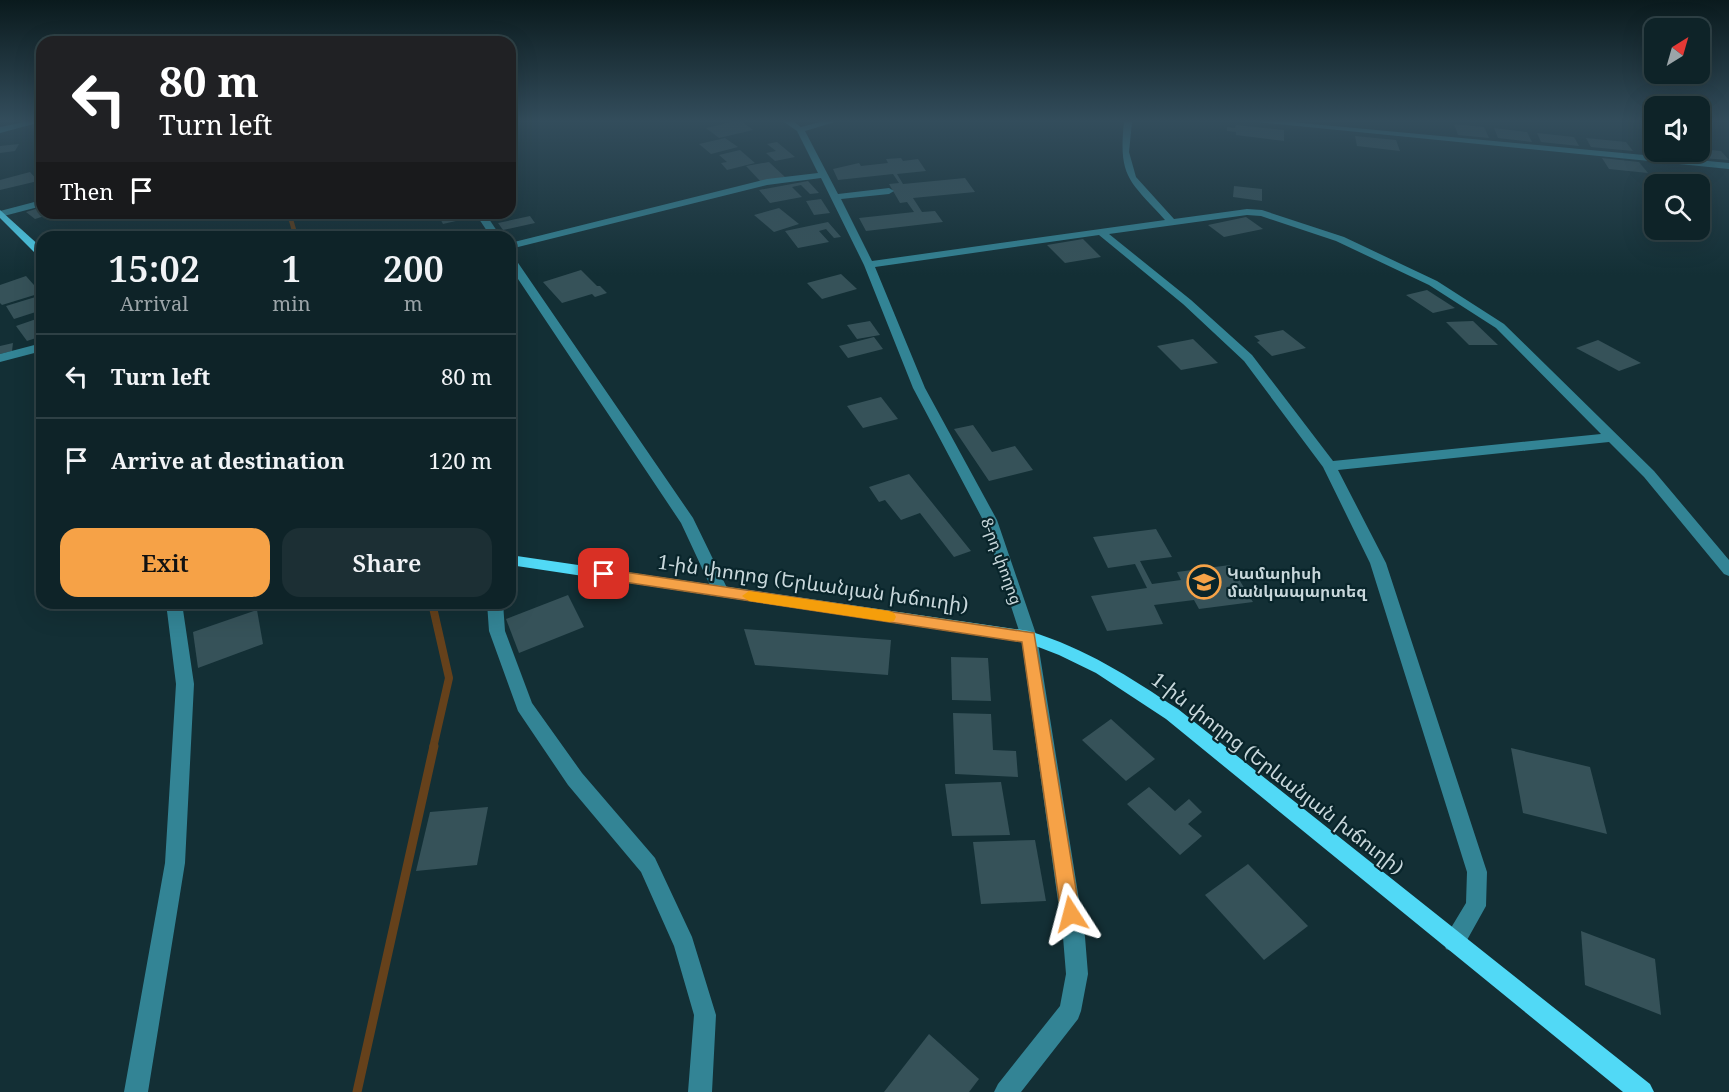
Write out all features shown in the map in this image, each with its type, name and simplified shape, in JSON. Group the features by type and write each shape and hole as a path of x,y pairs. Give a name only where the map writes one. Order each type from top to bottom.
{"main road":[{"path":"0,213 36,248"},
{"name":"1-ին փողոց (Երևանյան խճուղի)","path":"516,561 1029,637 1065,650 1102,668 1172,714 1642,1092"}],"street":[{"path":"1131,173 1132,178 1172,222"},
{"path":"516,245 767,182 824,175"},
{"name":"8-րդ փողոց","path":"824,175 869,265 919,388 990,520 1029,637 1074,937 1077,974 1070,1011 1006,1092"},
{"path":"834,197 889,191"},
{"path":"0,213 36,204"},
{"path":"869,265 1247,212 1262,213 1340,239 1433,283 1500,326 1649,474 1729,570"},
{"path":"1101,232 1188,302 1248,358 1329,466 1378,563 1477,872 1476,906 1454,941"},
{"path":"516,268 688,522 721,592"},
{"path":"0,358 36,349"},
{"path":"1329,466 1612,437"},
{"path":"136,1092 175,863 185,684 175,609"},
{"path":"495,609 497,631 524,706 575,779 648,866 684,945 705,1015 699,1092"}],"building":[{"path":"31,173 36,181 0,190 0,180"},
{"path":"753,173 781,173 785,177 761,182"},
{"path":"835,173 907,173 897,174 903,184 965,178 975,192 913,198 922,212 935,211 943,222 866,231 859,218 914,212 907,202 900,203 889,184 899,183 893,174 838,180"},
{"path":"808,181 819,193 810,194 801,185 792,187 802,197 770,203 759,190"},
{"path":"1234,186 1262,189 1262,201 1233,197"},
{"path":"821,199 830,213 814,215 806,201"},
{"path":"779,208 799,224 774,232 754,215"},
{"path":"36,209 36,219 35,219 26,212"},
{"path":"530,216 535,223 503,230 498,223"},
{"path":"1246,217 1263,229 1224,237 1208,225"},
{"path":"440,219 465,219 443,224"},
{"path":"828,222 841,237 834,238 826,229 819,231 829,242 798,248 785,231"},
{"path":"1083,239 1101,257 1065,263 1047,245"},
{"path":"581,270 607,293 595,297 592,294 562,303 543,282"},
{"path":"841,274 857,289 822,299 807,283"},
{"path":"26,276 36,287 36,295 2,305 0,285"},
{"path":"1427,290 1455,308 1433,313 1406,295"},
{"path":"36,297 36,312 14,319 6,306"},
{"path":"36,319 36,338 27,341 16,326"},
{"path":"870,321 880,335 857,339 847,325"},
{"path":"1473,321 1498,345 1469,345 1446,322"},
{"path":"1283,330 1306,348 1272,356 1254,336"},
{"path":"874,337 883,349 848,358 839,346"},
{"path":"1193,339 1218,363 1181,370 1157,346"},
{"path":"1598,340 1641,363 1619,371 1576,348"},
{"path":"13,343 12,351 0,354 0,346"},
{"path":"881,397 898,419 863,428 847,406"},
{"path":"973,425 992,452 1015,446 1033,470 989,481 954,429"},
{"path":"909,474 971,551 954,557 920,513 901,520 885,500 879,502 869,487"},
{"name":"Կամարիսի մանկապարտեզ","path":"1156,529 1172,557 1140,561 1152,584 1181,580 1177,572 1230,565 1253,602 1199,609 1194,600 1154,605 1163,624 1107,631 1091,596 1147,588 1135,564 1108,568 1093,537"},
{"path":"568,595 584,627 519,653 506,619"},
{"path":"257,610 263,644 198,668 193,632"},
{"path":"744,629 891,640 888,675 755,665"},
{"path":"951,657 988,658 991,701 952,700"},
{"path":"953,713 991,714 993,750 1016,751 1018,777 955,774"},
{"path":"1111,719 1155,759 1126,781 1082,740"},
{"path":"1511,748 1590,767 1607,834 1523,813"},
{"path":"1001,782 1010,835 952,836 945,784"},
{"path":"1149,787 1175,811 1189,799 1202,812 1188,824 1202,836 1180,855 1127,804"},
{"path":"488,807 477,865 416,871 430,812"},
{"path":"1035,840 1046,901 981,904 973,842"},
{"path":"1248,864 1308,926 1264,960 1205,895"},
{"path":"1581,931 1655,959 1661,1015 1585,985"},
{"path":"929,1034 979,1079 969,1092 884,1092"}],"waterway":[{"path":"291,219 294,231"},
{"path":"433,609 449,678 433,748"},
{"path":"357,1092 434,746"}],"slow traffic":[{"path":"749,596 889,617"}],"place":[{"name":"Կամարիսի մանկապարտեզ","path":"1204,582"}],"route":[{"path":"604,574 1029,637 1071,914"}]}
